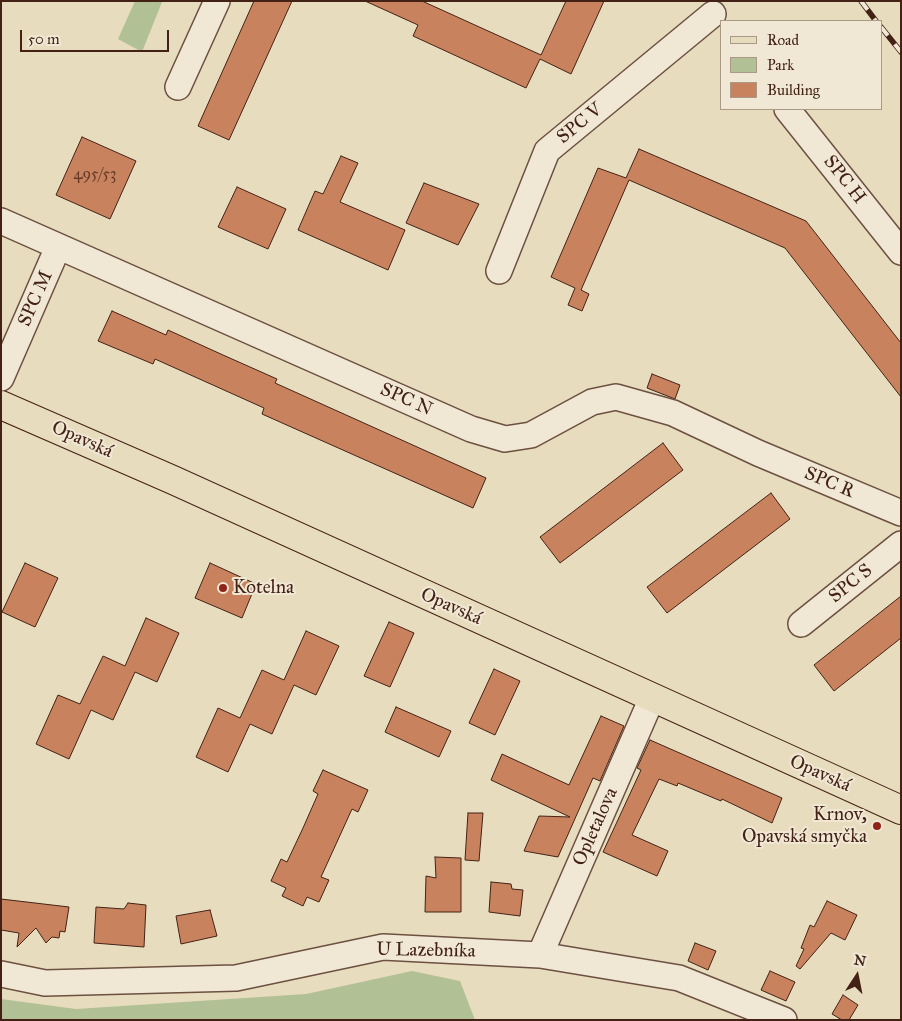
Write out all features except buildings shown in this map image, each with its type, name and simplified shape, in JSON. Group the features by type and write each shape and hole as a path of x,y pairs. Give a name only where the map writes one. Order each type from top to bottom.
{"main road":[{"name":"Opavská","path":"1,405 218,500 901,810"}],"street":[{"path":"178,86 217,1"},
{"name":"SPC V","path":"499,272 547,151 712,13"},
{"name":"SPC H","path":"788,110 901,252"},
{"name":"SPC N","path":"1,221 58,247 461,415 471,429 505,439 531,434 592,402 616,397 673,414 758,453"},
{"name":"SPC M","path":"1,378 58,247"},
{"name":"SPC R","path":"758,453 901,513"},
{"name":"SPC S","path":"801,624 901,544"},
{"name":"Opletalova","path":"540,955 652,698"},
{"name":"U Lazebníka","path":"1,974 45,983 236,978 383,947 540,955 679,978 784,1020"}],"green space":[{"path":"135,1 162,2 142,52 118,39"},
{"path":"412,971 460,981 475,1020 1,1020 1,999 76,1009 306,994"}],"railway":[{"path":"861,1 875,20"},
{"path":"882,28 901,52"}],"place":[{"name":"Kotelna","path":"223,588"},
{"name":"Krnov, Opavská smyčka","path":"877,826"}]}
